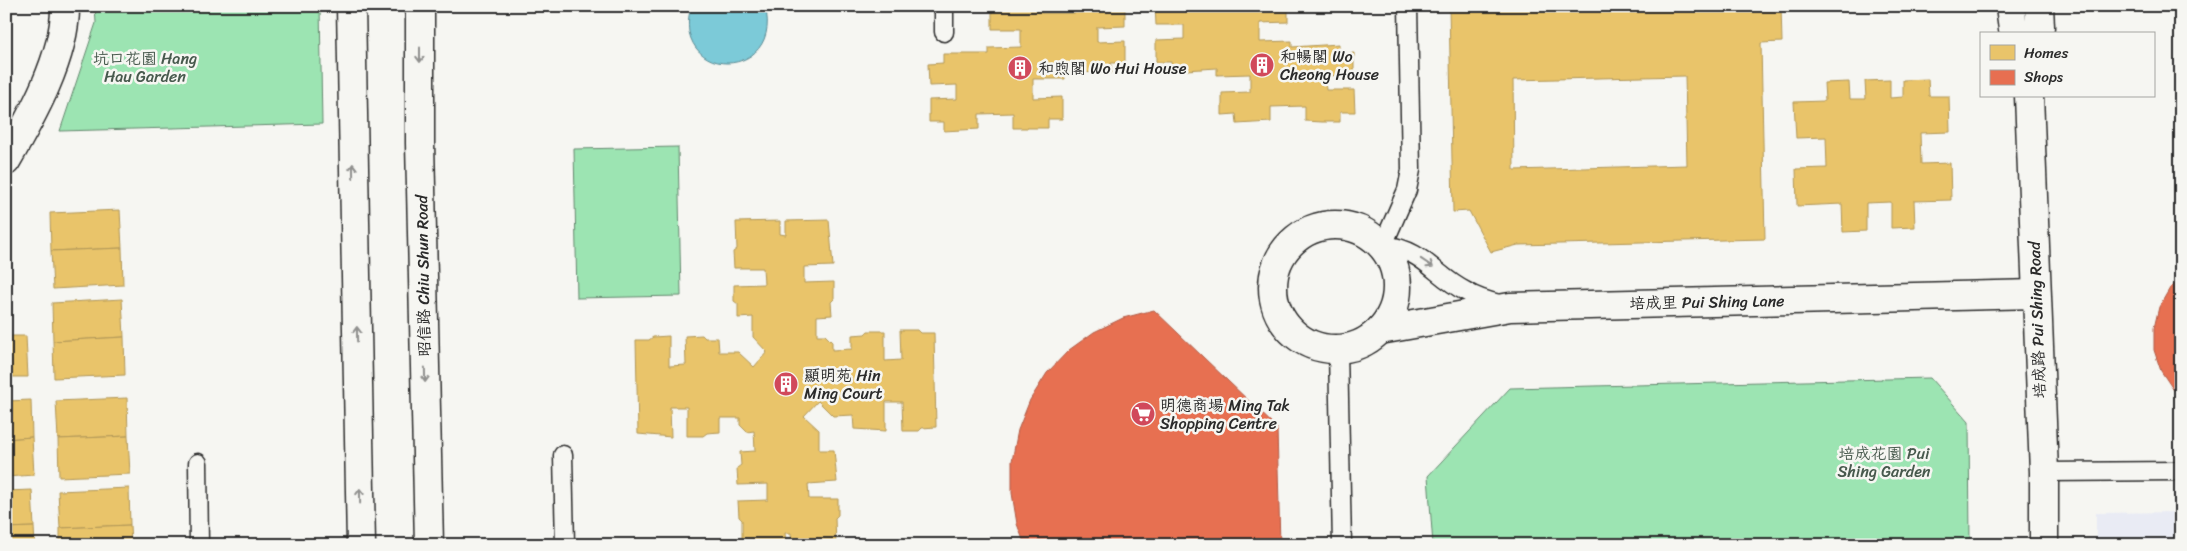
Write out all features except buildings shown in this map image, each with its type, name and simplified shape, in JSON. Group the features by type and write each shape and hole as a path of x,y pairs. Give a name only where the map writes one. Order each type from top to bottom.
{"street":[{"path":"6,161 24,130 48,80 65,23 64,6"},
{"path":"350,6 360,545"},
{"name":"昭信路 Chiu Shun Road","path":"420,6 420,144 429,545"},
{"path":"2010,6 2014,32"},
{"path":"2038,32 2040,27 2039,6"},
{"name":"培成路 Pui Shing Road","path":"2028,98 2044,472 2044,545"},
{"name":"培成里 Pui Shing Lane","path":"1326,225 1346,225 1366,233 1383,245 1392,262 1397,279 1397,297 1391,314 1380,330 1368,340 1338,350 1317,347 1298,338 1283,323 1274,303 1272,282 1277,262 1289,244 1306,232 1326,225"},
{"name":"培成里 Pui Shing Lane","path":"1380,330 1510,307 2036,294"}],"lane":[{"path":"944,6 944,32"},
{"path":"1408,6 1411,170 1407,190 1383,245 1397,247 1415,255 1465,292 1487,301 1510,307"},
{"path":"1338,350 1342,545"},
{"path":"563,455 565,545"},
{"path":"198,463 199,545"},
{"path":"2044,472 2181,471"}],"shaded area":[{"path":"2181,512 2181,545 2096,545 2096,513"}],"green space":[{"name":"坑口花園 Hang Hau Garden","path":"95,6 320,6 322,124 60,131 96,23"},
{"path":"678,147 681,296 577,298 574,149"},
{"name":"培成花園 Pui Shing Garden","path":"1930,378 1969,422 1970,545 1433,545 1428,476 1510,388"}],"water":[{"path":"692,6 765,6 767,27 762,44 751,55 738,62 722,63 708,58 696,48 689,32"}],"place":[{"name":"和暢閣 Wo Cheong House","path":"1262,65"},
{"name":"和煦閣 Wo Hui House","path":"1020,68"},
{"name":"顯明苑 Hin Ming Court","path":"786,384"},
{"name":"明德商場 Ming Tak Shopping Centre","path":"1143,414"}]}
